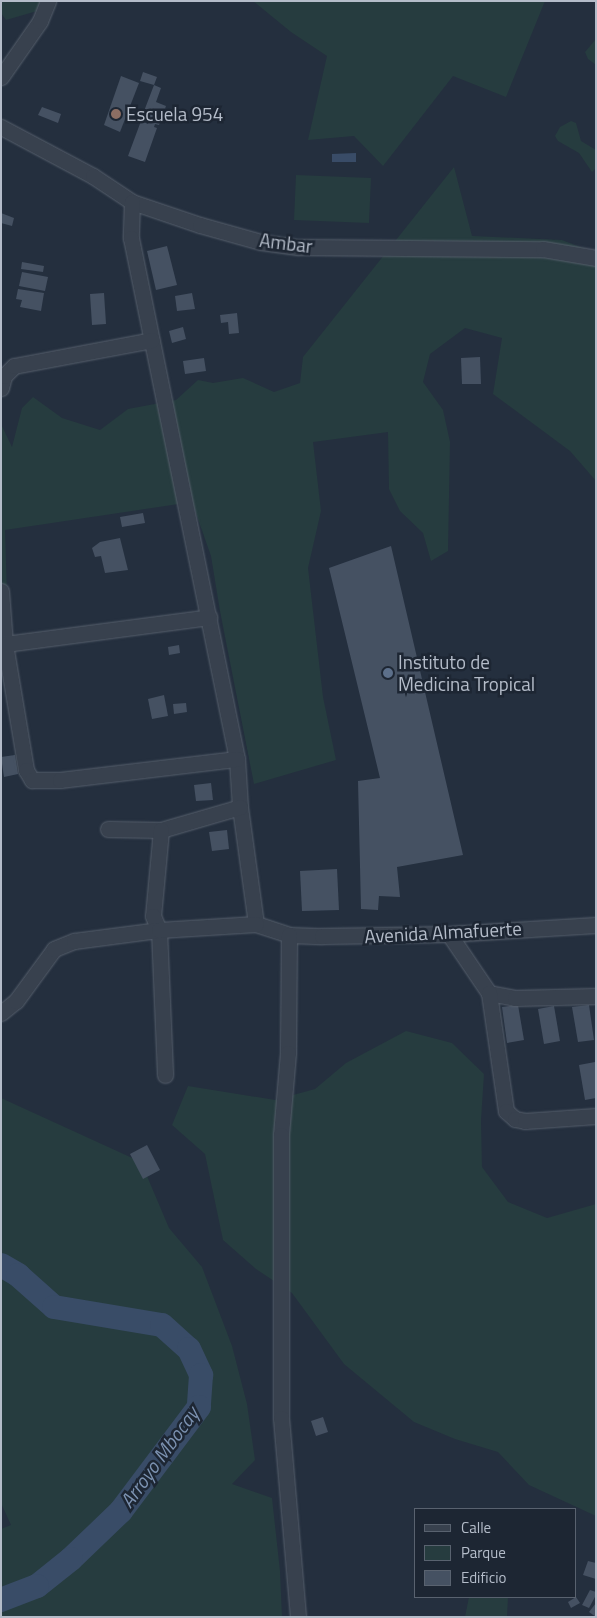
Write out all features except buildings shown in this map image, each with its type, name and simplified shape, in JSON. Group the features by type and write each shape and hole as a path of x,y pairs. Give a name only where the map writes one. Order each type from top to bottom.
{"street":[{"path":"1,77 40,21 48,1"},
{"name":"Ambar","path":"1,128 93,176 132,202 200,225 261,242 298,247 543,249 596,258"},
{"path":"1,1013 16,1001 54,949 74,941 160,930 256,924 240,807 237,758 131,238 132,202"},
{"path":"1,388 4,376 14,366 152,340"},
{"path":"1,591 5,644 26,770 32,780 60,780 237,758"},
{"path":"5,644 209,617"},
{"path":"108,829 161,830 240,807"},
{"path":"161,830 154,916 160,930 165,1075"},
{"name":"Avenida Almafuerte","path":"256,924 289,935 449,934 596,925"},
{"path":"449,934 489,993 506,1111 515,1119 525,1121 596,1116"},
{"path":"289,935 288,1053 281,1135 281,1418 298,1617"},
{"path":"489,993 515,998 596,996"}],"green space":[{"path":"1,1 54,1 44,9 6,20 1,13"},
{"path":"253,1 545,1 506,97 453,76 383,166 354,136 308,140 327,56 291,32"},
{"path":"596,39 596,65 588,59 585,52"},
{"path":"571,121 576,123 581,141 596,150 596,168 592,172 579,153 558,141 555,136 560,127"},
{"path":"454,167 472,236 562,240 596,253 596,481 570,451 493,394 502,338 465,328 430,354 423,382 443,410 450,442 448,551 431,561 423,533 400,511 389,489 388,432 313,442 321,511 308,568 323,697 336,760 254,784 211,556 192,502 5,530 7,594 1,595 1,424 12,447 22,408 33,397 62,418 100,430 128,409 176,400 198,380 213,383 243,378 274,392 300,383 303,357"},
{"path":"296,175 371,178 369,223 294,220"},
{"path":"406,1031 452,1043 484,1074 481,1120 482,1167 508,1202 547,1218 596,1204 596,1516 529,1485 498,1452 455,1439 414,1422 344,1364 292,1293 256,1269 223,1240 205,1154 172,1125 188,1086 275,1100 315,1089 346,1063"},
{"path":"1,1098 141,1162 169,1228 202,1267 232,1346 247,1404 255,1460 232,1484 272,1498 280,1571 282,1617 1,1617 1,1529 11,1525 1,1503"},
{"path":"469,1598 508,1598 507,1617 465,1617"}],"water":[{"path":"356,153 356,162 332,162 332,154"}],"waterway":[{"name":"Arroyo Mbocay","path":"1,1265 18,1275 54,1307 162,1325 189,1349 201,1375 199,1407 121,1511 71,1559 37,1586 1,1600"}],"place":[{"name":"Escuela 954","path":"116,114"},
{"name":"Instituto de Medicina Tropical","path":"388,673"}]}
